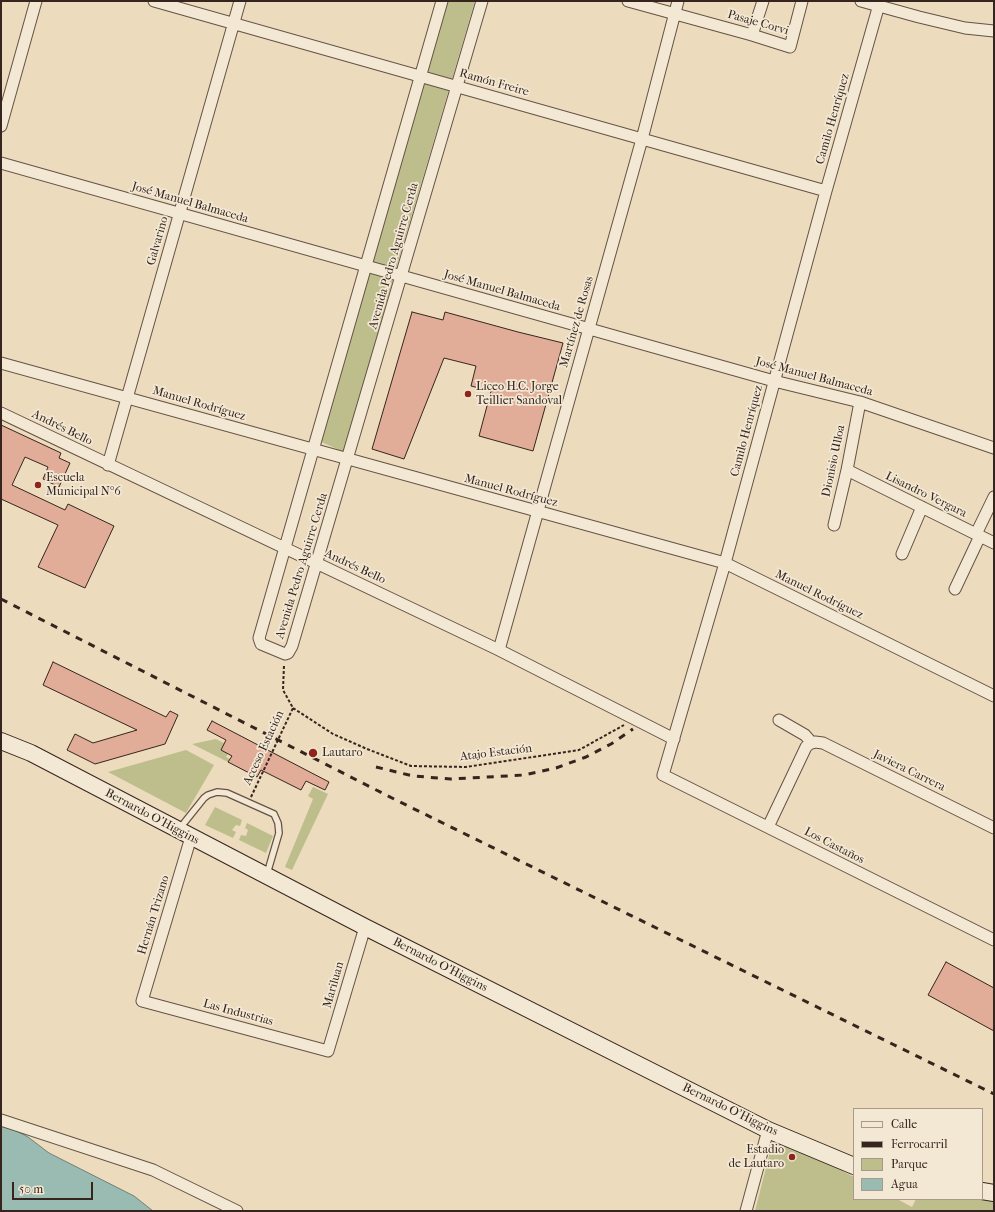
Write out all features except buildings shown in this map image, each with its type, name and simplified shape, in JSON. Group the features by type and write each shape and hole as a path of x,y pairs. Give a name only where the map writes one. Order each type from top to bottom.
{"main road":[{"name":"Bernardo O'Higgins","path":"1,741 31,753 365,927 768,1130 853,1166"},
{"name":"Bernardo O'Higgins","path":"1,751 31,753"},
{"path":"983,1191 994,1193"}],"street":[{"path":"1,126 36,1"},
{"name":"Ramón Freire","path":"154,1 826,191"},
{"name":"Galvarino","path":"108,465 240,1"},
{"name":"Avenida Pedro Aguirre Cerda","path":"442,1 259,638 261,644 285,654 288,653 292,646 317,564 482,1"},
{"name":"Pasaje Corvi","path":"628,1 790,47 802,1"},
{"name":"Martínez de Rosas","path":"499,650 642,139 678,1"},
{"path":"752,35 762,1"},
{"path":"861,1 879,4 919,17 965,28 994,31"},
{"name":"Camilo Henríquez","path":"663,775 725,563 826,191 879,4"},
{"name":"José Manuel Balmaceda","path":"1,163 774,381 860,402 994,448"},
{"name":"Manuel Rodríguez","path":"1,363 725,563 994,696"},
{"name":"Dionisio Ulloa","path":"834,525 847,470 860,402"},
{"name":"Andrés Bello","path":"1,413 499,650 674,739"},
{"name":"Lisandro Vergara","path":"847,470 994,543"},
{"path":"955,589 994,497"},
{"path":"902,554 922,508"},
{"name":"Javiera Carrera","path":"778,720 805,735 812,742 823,743 994,828"},
{"path":"768,827 806,747 812,742"},
{"name":"Los Castaños","path":"663,775 994,940"},
{"name":"Hernán Trizano","path":"142,1001 185,834"},
{"name":"Mariluan","path":"328,1051 365,927"},
{"name":"Las Industrias","path":"142,1001 328,1051"},
{"path":"1,1120 153,1170 237,1211"},
{"path":"746,1211 768,1130"}],"lane":[{"path":"185,834 204,798 212,793 222,792 274,814 278,823 278,833 266,876"}],"path":[{"name":"Acceso Estación","path":"249,803 293,708 283,690 285,654"},
{"name":"Atajo Estación","path":"293,708 333,734 411,766 466,767 579,750 635,719"}],"green space":[{"path":"448,1 475,1 395,272 346,453 319,441"},
{"path":"216,739 232,747 226,757 238,763 236,766 192,744"},
{"path":"186,750 214,765 186,813 108,772"},
{"path":"313,787 328,794 292,870 285,867 313,799 308,796"},
{"path":"215,807 242,820 240,826 236,825 232,830 236,832 233,838 205,825"},
{"path":"247,823 273,836 266,853 239,840 241,835 246,836 248,830 245,828"},
{"name":"Estadio de Lautaro","path":"774,1136 853,1176 853,1200 899,1200 912,1207 916,1200 983,1200 994,1196 994,1211 755,1211"}],"water":[{"path":"1,1125 7,1126 28,1137 49,1153 134,1196 153,1211 1,1211"}],"railway":[{"path":"1,599 394,799 994,1094"},
{"path":"376,767 413,776 451,779 524,775 556,768 586,757 611,744 633,729"}],"place":[{"name":"Liceo H.C. Jorge Teillier Sandoval","path":"468,394"},
{"name":"Escuela Municipal N°6","path":"38,485"},
{"name":"Lautaro","path":"313,753"},
{"name":"Estadio de Lautaro","path":"792,1157"}]}
